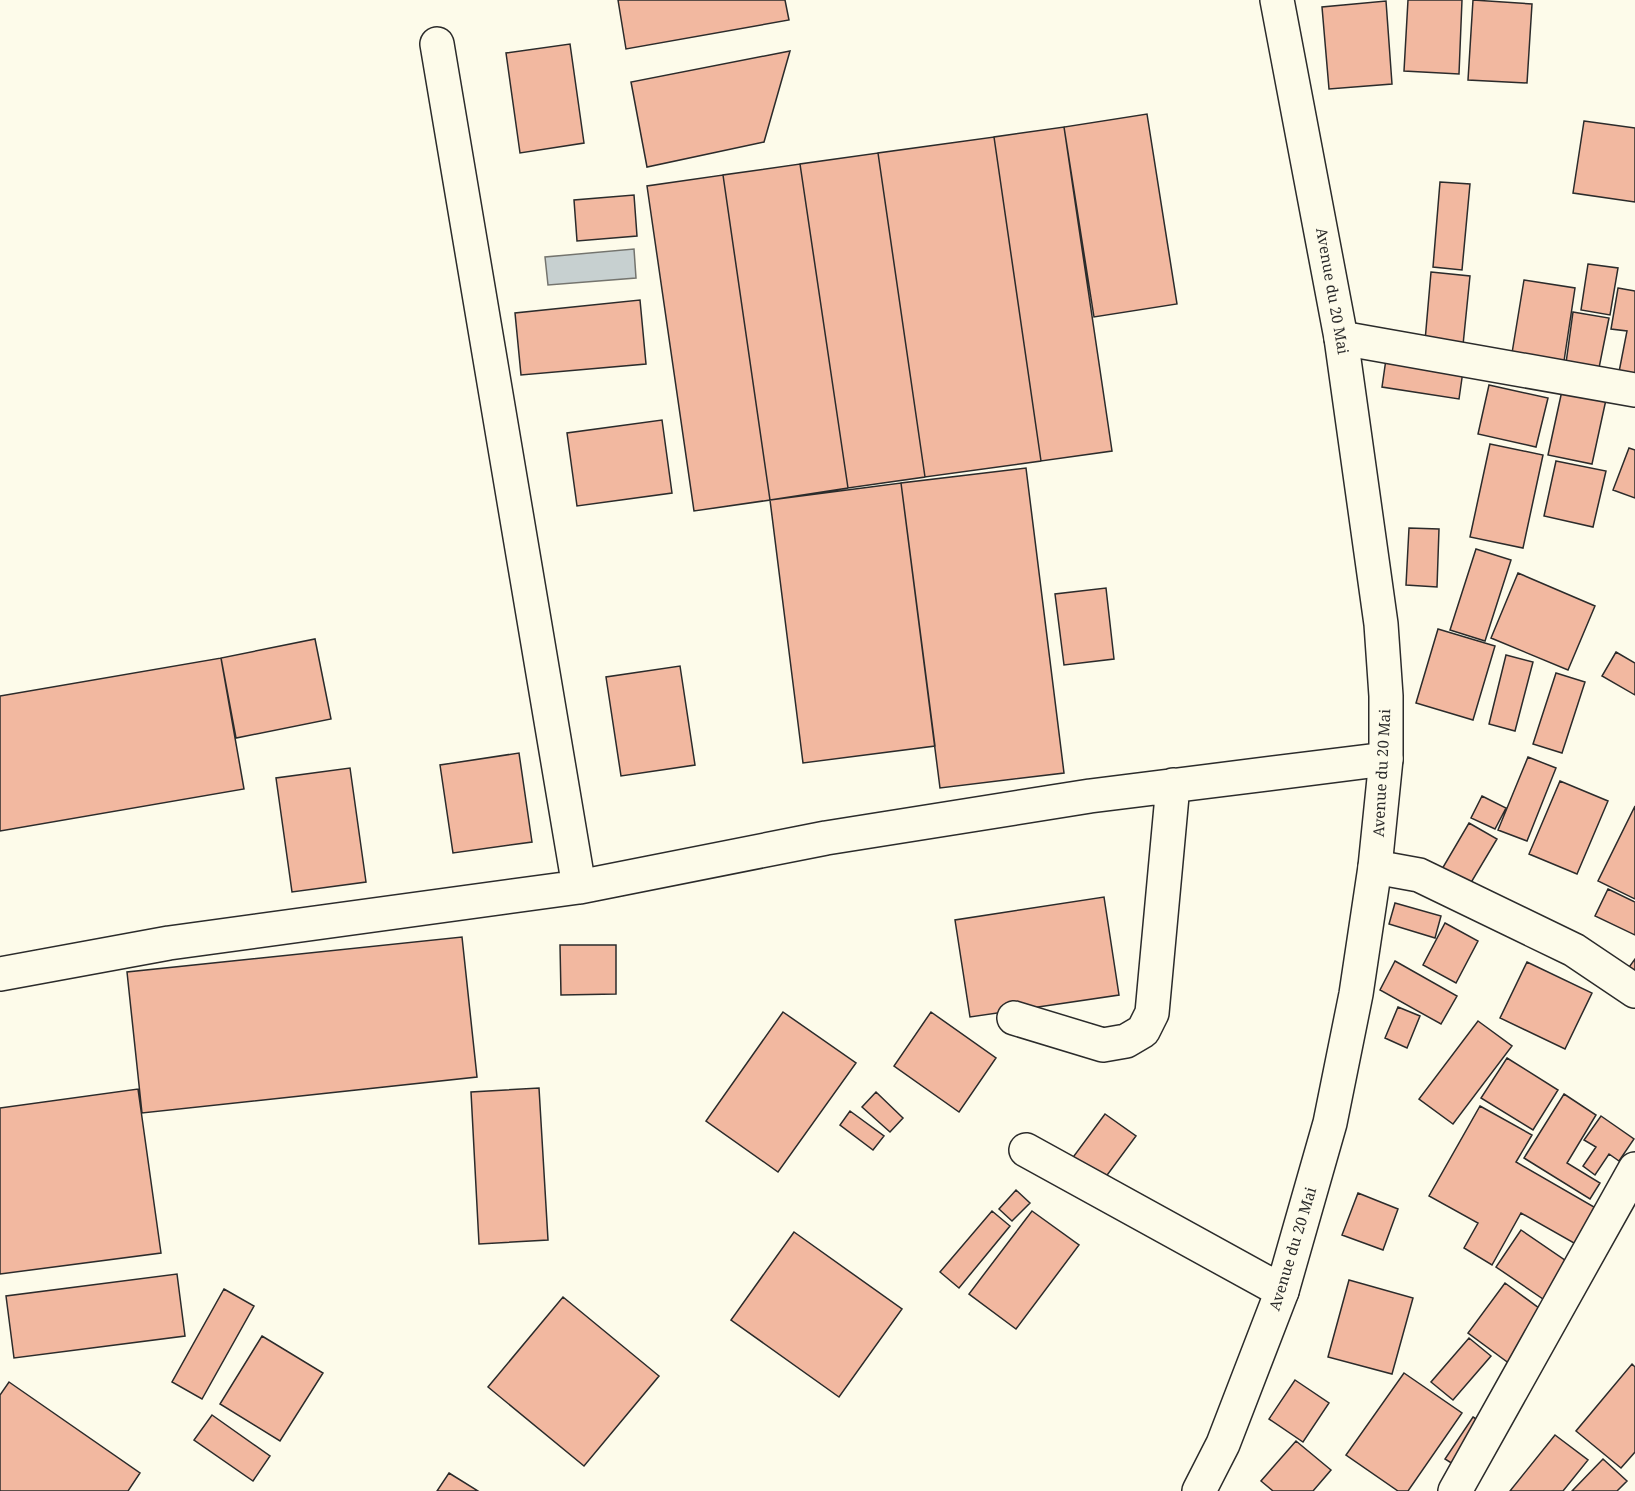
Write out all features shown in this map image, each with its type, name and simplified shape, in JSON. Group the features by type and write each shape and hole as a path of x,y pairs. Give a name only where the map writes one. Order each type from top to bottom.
{"street":[{"name":"Avenue du 20 Mai","path":"1199,1491 1223,1444 1282,1291 1330,1123 1356,994 1375,867 1386,759 1386,696 1381,624 1341,338 1277,0"},
{"path":"436,44 579,887"},
{"path":"1341,338 1635,390"},
{"path":"0,974 169,943 579,887 837,836 1090,796 1386,759"},
{"path":"1014,1017 1103,1046 1126,1041 1143,1031 1152,1013 1173,785"},
{"path":"1375,867 1419,875 1574,950 1635,991"},
{"path":"1026,1150 1282,1291"},
{"path":"1455,1491 1635,1169"}],"shaded area":[{"path":"634,249 636,278 548,285 545,257"}],"building":[{"path":"618,0 785,0 789,20 626,49"},
{"path":"1408,0 1462,0 1459,74 1404,71"},
{"path":"1473,0 1532,4 1527,83 1468,80"},
{"path":"1386,1 1392,84 1329,89 1322,7"},
{"path":"570,44 584,143 520,153 506,53"},
{"path":"790,51 764,142 647,167 631,82"},
{"path":"1147,114 1177,304 1094,317 1064,127"},
{"path":"1584,121 1635,128 1635,202 1573,193"},
{"path":"1064,127 1112,451 1041,461 994,137"},
{"path":"994,137 1041,461 925,477 878,153"},
{"path":"878,153 925,477 848,488 800,164"},
{"path":"800,164 848,488 770,500 723,175"},
{"path":"723,175 770,500 694,511 647,186"},
{"path":"1440,182 1470,184 1462,270 1433,267"},
{"path":"634,195 637,236 577,241 574,200"},
{"path":"1588,264 1618,268 1610,315 1581,310"},
{"path":"1431,272 1470,276 1463,345 1425,341"},
{"path":"1524,280 1575,288 1564,361 1512,353"},
{"path":"1618,288 1635,291 1635,381 1618,377 1627,331 1611,329"},
{"path":"640,300 646,364 521,375 515,313"},
{"path":"1573,312 1609,318 1599,368 1566,363"},
{"path":"1387,352 1464,364 1459,399 1382,387"},
{"path":"1489,385 1548,398 1536,447 1478,434"},
{"path":"1563,386 1607,395 1592,464 1548,455"},
{"path":"662,420 672,493 577,506 567,433"},
{"path":"1490,444 1543,455 1523,548 1470,537"},
{"path":"1629,448 1635,450 1635,498 1613,490"},
{"path":"1556,461 1606,471 1593,527 1544,516"},
{"path":"1026,468 1064,773 940,788 901,483"},
{"path":"901,483 935,746 803,763 770,500"},
{"path":"1409,528 1439,529 1437,587 1406,585"},
{"path":"1476,549 1511,560 1485,641 1450,630"},
{"path":"1518,573 1595,606 1568,670 1491,638"},
{"path":"1106,588 1114,659 1064,665 1055,594"},
{"path":"1438,629 1495,646 1473,720 1416,703"},
{"path":"315,639 331,719 236,738 221,658"},
{"path":"1616,652 1635,663 1635,695 1602,676"},
{"path":"1506,655 1533,662 1515,731 1489,724"},
{"path":"221,658 244,789 0,831 0,696"},
{"path":"680,666 695,765 621,776 606,677"},
{"path":"1556,673 1585,682 1562,753 1533,744"},
{"path":"519,753 532,842 453,853 440,765"},
{"path":"1528,757 1556,768 1527,841 1498,830"},
{"path":"350,768 366,882 292,892 276,778"},
{"path":"1560,781 1608,801 1577,874 1529,854"},
{"path":"1482,796 1506,808 1495,829 1471,818"},
{"path":"1635,806 1635,899 1598,881"},
{"path":"1469,823 1497,839 1469,886 1442,869"},
{"path":"1608,889 1635,902 1635,935 1595,916"},
{"path":"1104,897 1119,995 970,1017 955,920"},
{"path":"1395,903 1441,916 1435,938 1389,924"},
{"path":"1445,923 1478,941 1456,983 1423,965"},
{"path":"462,937 477,1077 142,1113 127,972"},
{"path":"560,945 616,945 616,994 561,995"},
{"path":"1635,959 1635,975 1627,970"},
{"path":"1395,961 1457,996 1441,1024 1380,990"},
{"path":"1527,962 1592,993 1565,1049 1500,1018"},
{"path":"1398,1007 1420,1016 1407,1048 1385,1038"},
{"path":"783,1012 856,1063 778,1172 706,1121"},
{"path":"931,1012 996,1058 959,1112 894,1066"},
{"path":"1478,1021 1512,1046 1453,1124 1419,1099"},
{"path":"1507,1058 1558,1090 1533,1130 1481,1098"},
{"path":"539,1088 548,1240 479,1244 471,1092"},
{"path":"138,1089 161,1253 0,1274 0,1108"},
{"path":"876,1092 903,1118 890,1132 862,1107"},
{"path":"1564,1094 1596,1115 1567,1163 1600,1183 1590,1199 1524,1158"},
{"path":"1480,1106 1532,1135 1516,1162 1601,1211 1581,1247 1521,1213 1492,1265 1464,1248 1478,1223 1429,1196"},
{"path":"850,1111 884,1136 873,1150 840,1125"},
{"path":"1105,1114 1136,1136 1102,1182 1071,1160"},
{"path":"1601,1116 1634,1139 1619,1161 1609,1154 1595,1175 1583,1166 1596,1147 1584,1140"},
{"path":"1016,1190 1030,1203 1012,1221 999,1209"},
{"path":"1358,1193 1398,1209 1383,1250 1342,1235"},
{"path":"992,1211 1010,1226 959,1288 940,1272"},
{"path":"1032,1211 1079,1245 1016,1329 969,1294"},
{"path":"1521,1230 1572,1265 1546,1301 1496,1267"},
{"path":"794,1232 902,1309 839,1397 731,1320"},
{"path":"177,1274 185,1336 14,1358 6,1296"},
{"path":"1349,1280 1413,1298 1392,1374 1328,1357"},
{"path":"1505,1283 1547,1314 1510,1364 1468,1333"},
{"path":"224,1289 254,1306 202,1399 172,1382"},
{"path":"563,1297 659,1376 584,1466 488,1387"},
{"path":"262,1336 323,1373 280,1441 220,1404"},
{"path":"1469,1338 1491,1356 1453,1400 1431,1382"},
{"path":"1632,1364 1635,1367 1635,1452 1621,1468 1576,1431"},
{"path":"1404,1373 1462,1413 1408,1491 1398,1491 1346,1455"},
{"path":"1295,1380 1329,1403 1303,1442 1269,1419"},
{"path":"9,1382 140,1473 128,1491 0,1491 0,1395"},
{"path":"212,1415 270,1456 253,1481 194,1440"},
{"path":"1473,1417 1492,1429 1464,1471 1445,1459"},
{"path":"1555,1435 1588,1460 1563,1491 1510,1491"},
{"path":"1296,1441 1331,1470 1313,1491 1273,1491 1261,1481"},
{"path":"1603,1459 1627,1481 1617,1491 1572,1491"},
{"path":"449,1473 478,1491 437,1491"}]}
